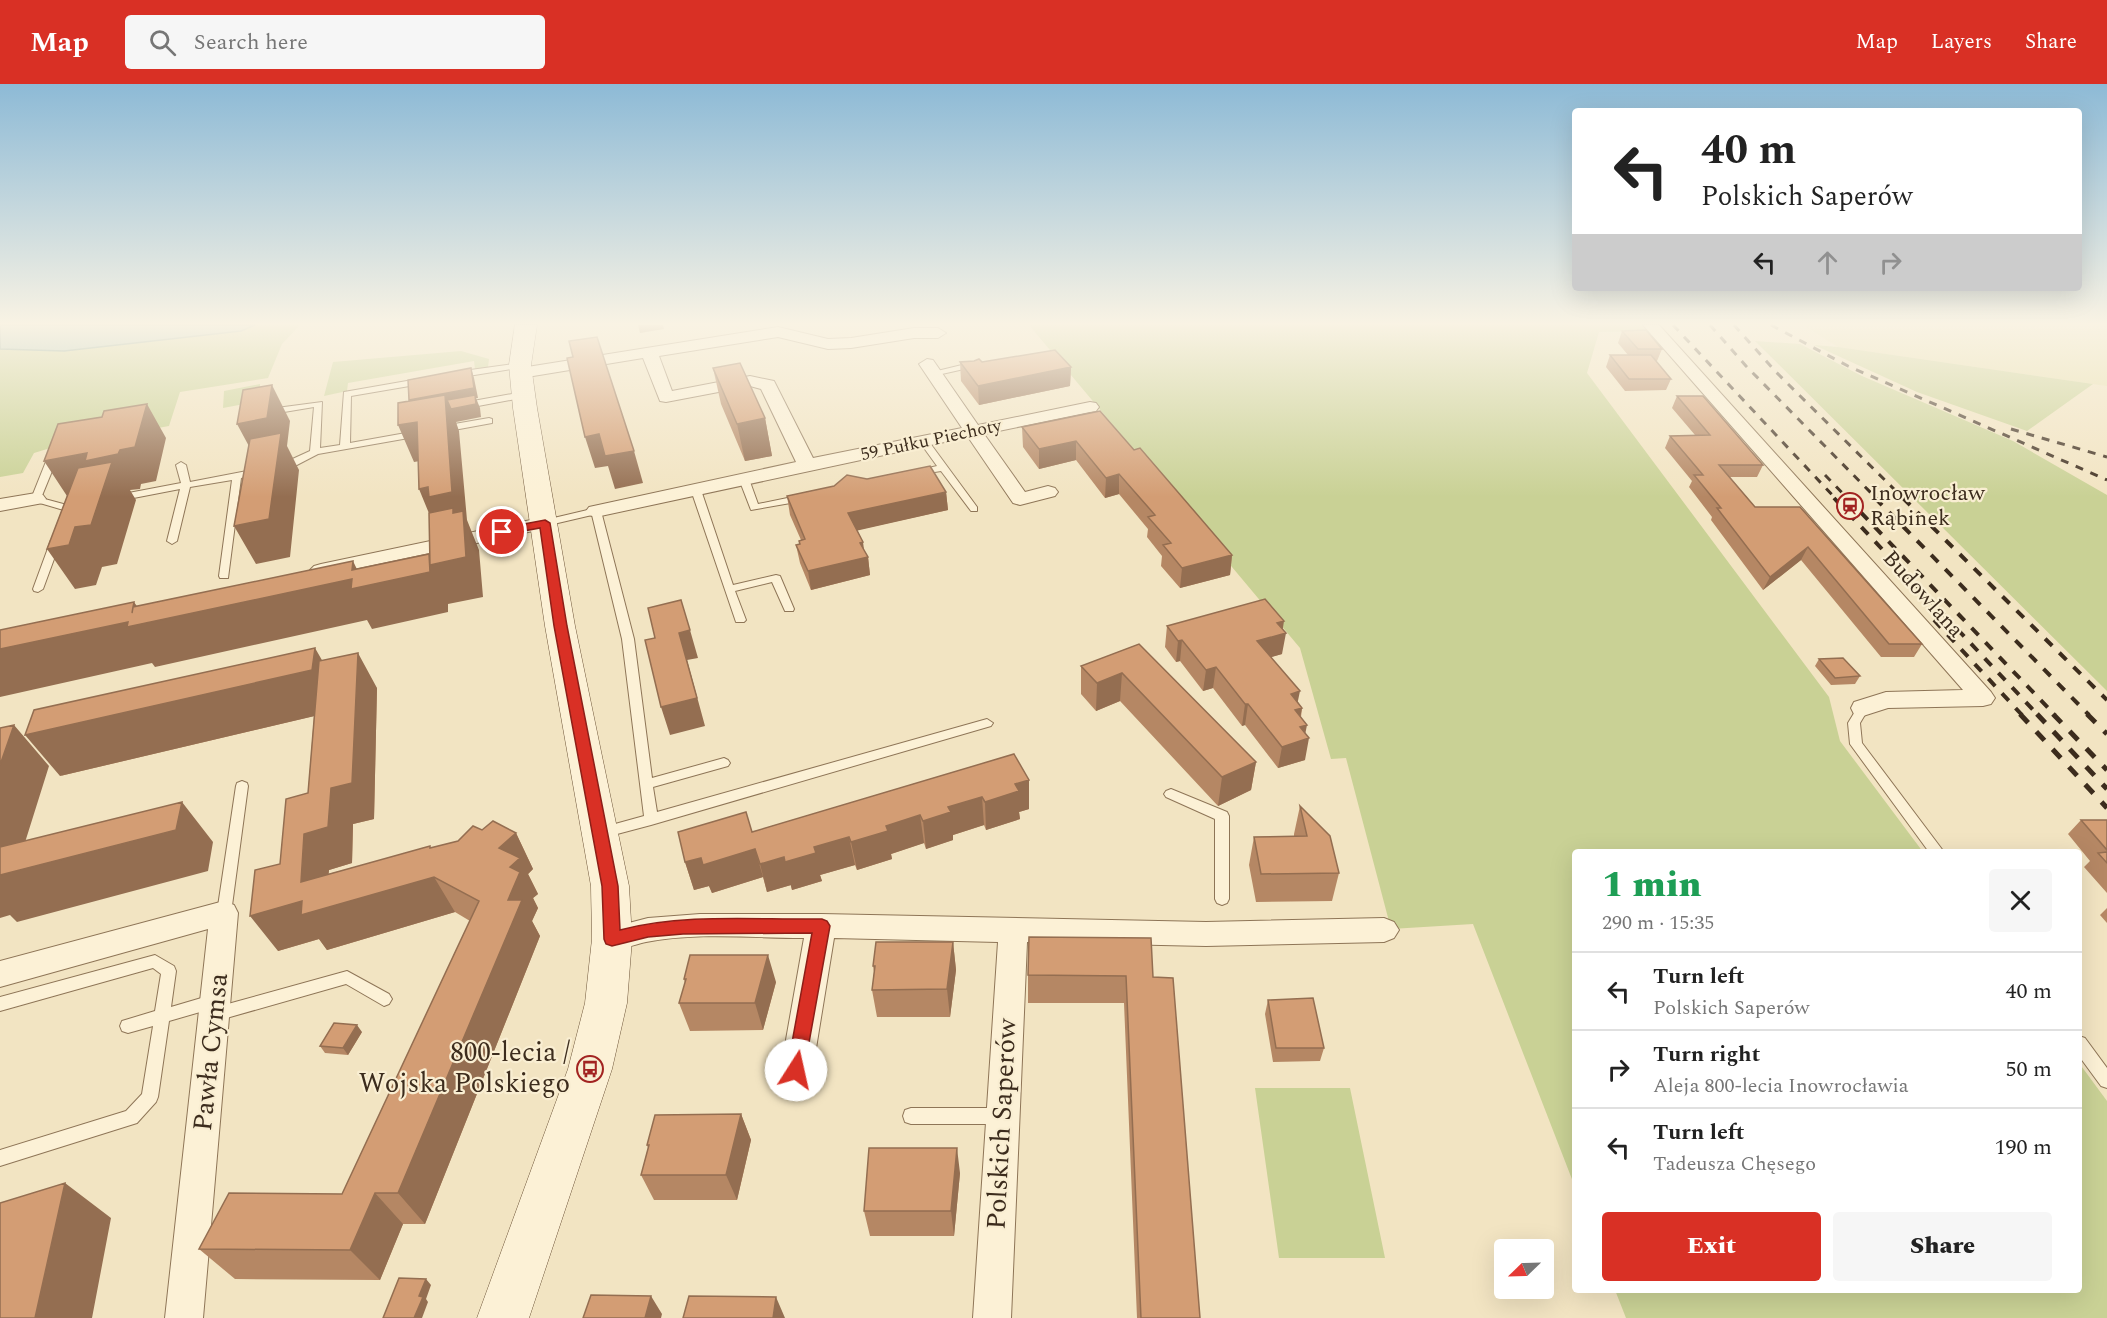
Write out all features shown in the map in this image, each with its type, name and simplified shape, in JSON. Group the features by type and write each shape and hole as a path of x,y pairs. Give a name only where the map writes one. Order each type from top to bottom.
{"street":[{"path":"503,1318 590,1069 606,1003 612,939 610,886 560,626 522,383"},
{"path":"661,383 666,397 742,383"},
{"path":"757,383 768,385 805,460"},
{"path":"939,383 1020,499 1048,492"},
{"name":"Budowlana","path":"1702,383 1983,698 1886,700 1863,708"},
{"name":"59 Pułku Piechoty","path":"596,511 744,479 805,460 924,441 1090,407"},
{"path":"0,505 36,499"},
{"path":"298,575 545,523"},
{"path":"207,594 231,582"},
{"path":"0,974 224,913"},
{"name":"Pawła Cymsa","path":"184,1318 224,913"},
{"path":"612,939 648,930 690,927 822,926 1206,934 1384,930"},
{"path":"794,1085 822,926"},
{"name":"Polskich Saperów","path":"992,1318 1013,930"}],"lane":[{"path":"345,447 347,394 413,383"},
{"path":"453,408 511,383"},
{"path":"272,411 319,404 315,452"},
{"path":"434,431 489,421"},
{"path":"109,500 290,465 315,452 422,433"},
{"path":"924,441 974,509"},
{"path":"64,517 36,499 56,448 68,446"},
{"path":"172,541 186,485 181,465"},
{"path":"910,475 943,468"},
{"path":"231,582 237,475"},
{"path":"744,479 754,508 810,496"},
{"path":"696,490 740,620"},
{"path":"38,589 64,517 88,504"},
{"path":"545,523 596,511 628,639 651,820"},
{"path":"729,589 776,578 789,609"},
{"path":"1863,708 1854,723 1856,744 1935,849"},
{"path":"601,833 987,723"},
{"path":"646,784 724,764"},
{"name":"Pawła Cymsa","path":"224,913 242,786"},
{"path":"1171,794 1222,816 1222,899"},
{"path":"0,1004 155,961 169,971 150,1097 131,1117 0,1158"},
{"path":"128,1026 162,1016 216,1007 347,977 384,999"},
{"path":"2082,1047 2107,1081"},
{"path":"911,1116 1003,1116"}],"shaded area":[{"path":"2083,383 2107,383 2107,386"}],"green space":[{"path":"0,383 239,383 180,392 169,426 57,446 34,453 23,473 0,477"},
{"path":"328,383 350,383 348,383 347,391 324,396"},
{"path":"1077,383 1594,383 1829,697 1840,741 1921,849 1572,849 1572,1179 1473,924 1391,929 1346,758 1331,759 1300,648"},
{"path":"1797,383 1877,383 2013,441 2107,495 2107,691"},
{"path":"1896,383 2093,384 2027,431"},
{"path":"260,384 260,401 223,408 224,391"},
{"path":"2082,1067 2107,1101 2107,1318 1626,1318 1616,1293 2082,1293"},
{"path":"1255,1088 1350,1088 1385,1258 1279,1258"}],"building":[{"path":"408,383 473,383 474,388 409,400"},
{"path":"573,383 612,383 634,451 605,456 599,434 585,437"},
{"path":"719,383 749,383 765,418 737,424"},
{"path":"975,383 995,383 978,386"},
{"path":"272,385 267,418 237,424 243,390"},
{"path":"445,395 452,492 429,497 428,487 419,489 417,422 398,425 398,403"},
{"path":"475,395 476,404 451,409 447,400"},
{"path":"1677,396 1703,396 1763,465 1719,465 1755,507 1800,507 1922,644 1889,644 1808,547 1770,577 1717,508 1721,508 1694,475 1703,475 1670,436 1710,435"},
{"path":"147,404 135,447 120,450 118,454 85,461 87,453 44,461 58,424 102,417 104,411"},
{"path":"1100,411 1134,450 1140,448 1232,555 1182,568 1163,545 1171,543 1148,517 1155,515 1119,474 1106,478 1076,441 1039,449 1022,427"},
{"path":"281,433 269,519 234,526 250,439"},
{"path":"112,462 91,525 75,527 69,545 47,549 78,468"},
{"path":"930,466 946,492 848,513 868,557 808,571 796,545 805,539 787,496 834,486 847,475 867,479"},
{"path":"453,508 453,513 463,511 466,557 430,565 429,513"},
{"path":"429,554 430,572 351,589 352,579 127,627 128,622 0,649 0,630 134,602 133,607 353,561 352,570"},
{"path":"1265,599 1284,621 1277,623 1286,633 1257,641 1300,691 1291,694 1302,708 1295,710 1307,725 1300,727 1309,738 1282,747 1216,667 1206,670 1182,640 1178,641 1167,626"},
{"path":"681,600 690,630 679,633 697,698 661,707 645,640 655,638 648,608"},
{"path":"1139,644 1256,762 1222,777 1122,673 1097,683 1081,666"},
{"path":"315,648 312,670 25,735 34,710"},
{"path":"358,653 352,783 331,788 328,827 304,834 301,882 430,846 430,848 458,841 473,826 482,830 493,821 516,833 499,848 520,858 510,867 520,872 508,900 522,900 398,1193 375,1193 350,1250 199,1249 229,1193 342,1194 479,901 434,877 301,915 302,901 250,916 255,870 280,864 286,799 308,793 319,661"},
{"path":"1843,658 1860,676 1835,678 1819,659"},
{"path":"14,725 0,765 0,728"},
{"path":"1014,754 1029,780 1015,784 1019,791 985,802 982,797 948,807 951,812 923,821 920,815 886,826 888,831 851,842 849,837 814,847 816,853 785,862 784,857 760,864 755,849 703,865 701,858 685,862 678,832 746,812 752,832"},
{"path":"182,802 176,830 0,875 0,847"},
{"path":"1300,806 1330,836 1339,873 1261,874 1254,837 1307,836"},
{"path":"2081,820 2107,820 2107,850"},
{"path":"2107,852 2107,863 2098,853"},
{"path":"1029,937 1151,938 1153,977 1173,978 1200,1318 1141,1318 1126,976 1028,975"},
{"path":"876,942 953,942 947,989 872,990"},
{"path":"690,955 768,955 755,1003 679,1003"},
{"path":"1313,998 1324,1048 1276,1048 1268,1000"},
{"path":"334,1023 357,1025 343,1048 320,1046"},
{"path":"741,1114 726,1175 641,1175 655,1115"},
{"path":"869,1148 957,1148 951,1211 864,1211"},
{"path":"65,1183 35,1318 0,1318 0,1203"},
{"path":"399,1278 426,1279 419,1296 423,1297 414,1318 383,1318"},
{"path":"591,1295 651,1296 645,1318 583,1318"},
{"path":"689,1296 776,1297 773,1318 683,1318"}],"railway":[{"path":"1727,383 1836,499"},
{"path":"1762,383 1877,499"},
{"path":"1787,383 1904,499"},
{"path":"1886,383 2107,480"},
{"path":"2011,429 2107,457"},
{"path":"1825,475 1848,499"},
{"path":"1834,498 2038,715"},
{"path":"1847,498 2055,715"},
{"path":"1875,498 2089,715"},
{"path":"1903,498 2107,700"},
{"path":"1934,620 2022,715"},
{"path":"2020,714 2107,808"},
{"path":"2037,714 2107,789"},
{"path":"2053,714 2107,770"},
{"path":"2087,714 2107,734"}],"place":[{"name":"Inowrocław Rąbinek","path":"1850,506"},
{"name":"800-lecia / Wojska Polskiego","path":"590,1069"}],"route":[{"path":"502,532 545,523 560,626 610,886 612,939 648,930 683,927 822,926 796,1070"}]}
